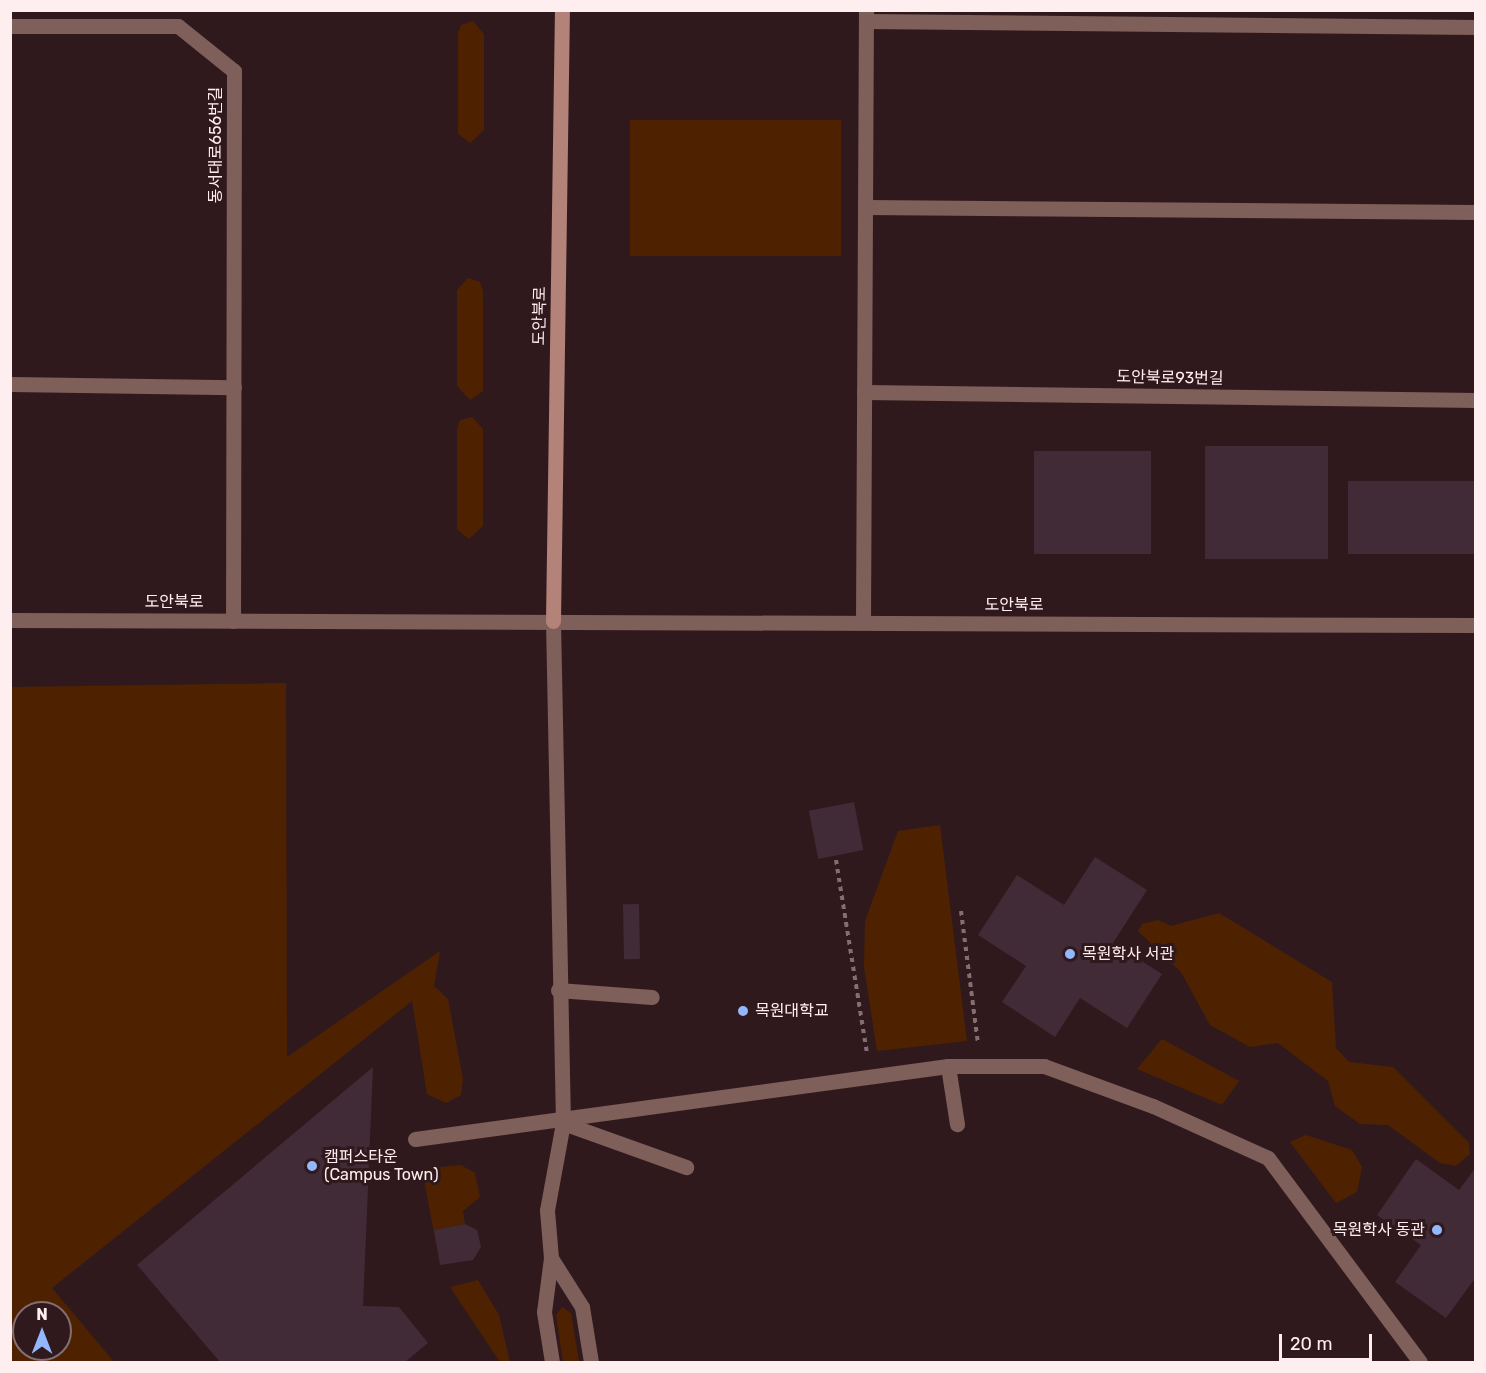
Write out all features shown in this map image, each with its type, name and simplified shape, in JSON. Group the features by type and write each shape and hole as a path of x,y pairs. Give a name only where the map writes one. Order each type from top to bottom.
{"street":[{"name":"도안북로","path":"553,621 562,10"},
{"path":"863,622 866,16 1476,27"},
{"name":"동서대로656번길","path":"10,26 178,26 234,71 233,621"},
{"path":"865,207 1476,212"},
{"path":"10,384 234,387"},
{"name":"도안북로93번길","path":"864,392 1476,400"},
{"name":"도안북로","path":"10,620 1476,625"},
{"path":"552,1362 544,1311 551,1258 547,1210 563,1123 558,990 553,621"},
{"path":"558,990 652,997"},
{"path":"948,1066 957,1124"},
{"path":"415,1139 563,1123 948,1066 1044,1066 1256,1149 1348,1259 1420,1362"},
{"path":"563,1123 686,1167"},
{"path":"551,1258 582,1307 591,1362"}],"path":[{"path":"836,860 868,1060"},
{"path":"961,911 978,1046"}],"shaded area":[{"path":"473,21 484,34 484,130 470,143 458,134 458,33 461,25"},
{"path":"630,120 841,120 841,256 630,256"},
{"path":"468,278 480,282 483,291 483,391 470,400 457,386 457,290"},
{"path":"472,417 483,429 483,526 469,539 457,529 457,429 460,420"},
{"path":"286,683 287,1057 440,951 434,986 448,999 463,1079 461,1095 446,1103 427,1094 412,1001 52,1288 63,1301 12,1301 12,1361 72,1361 72,1312 114,1362 11,1362 11,687"},
{"path":"940,825 967,1041 877,1051 864,967 865,921 898,831"},
{"path":"1219,913 1332,982 1336,1048 1349,1062 1393,1067 1469,1143 1470,1154 1456,1166 1440,1163 1388,1125 1360,1124 1335,1106 1328,1081 1278,1043 1250,1047 1210,1025 1181,972 1138,931 1142,924 1158,920 1171,926"},
{"path":"1162,1039 1239,1081 1222,1105 1137,1069"},
{"path":"1306,1135 1352,1150 1362,1167 1357,1192 1336,1203 1290,1142"},
{"path":"461,1165 475,1173 480,1197 463,1211 465,1224 434,1230 440,1265 422,1169"},
{"path":"478,1280 499,1315 510,1362 500,1362 450,1287"},
{"path":"562,1307 571,1313 579,1362 563,1362 556,1315"}],"building":[{"path":"1205,446 1328,446 1328,559 1205,559"},
{"path":"1034,451 1151,451 1151,554 1034,554"},
{"path":"1348,481 1476,481 1476,554 1348,554"},
{"path":"854,802 863,850 818,859 809,811"},
{"name":"목원학사 서관","path":"1095,857 1147,890 1113,943 1162,974 1127,1028 1080,998 1055,1037 1002,1002 1026,966 978,935 1017,875 1064,905"},
{"path":"623,904 639,904 640,959 624,959"},
{"name":"캠퍼스타운 (Campus Town)","path":"373,1067 363,1306 399,1307 428,1343 405,1362 220,1362 137,1265"},
{"name":"목원학사 동관","path":"1416,1159 1459,1190 1476,1167 1476,1277 1446,1318 1395,1282 1421,1245 1377,1215"},
{"path":"465,1224 477,1230 481,1247 473,1260 440,1265 434,1230"}],"place":[{"name":"목원학사 서관","path":"1070,954"},
{"name":"목원대학교","path":"743,1011"},
{"name":"캠퍼스타운 (Campus Town)","path":"312,1166"},
{"name":"목원학사 동관","path":"1437,1230"}]}
